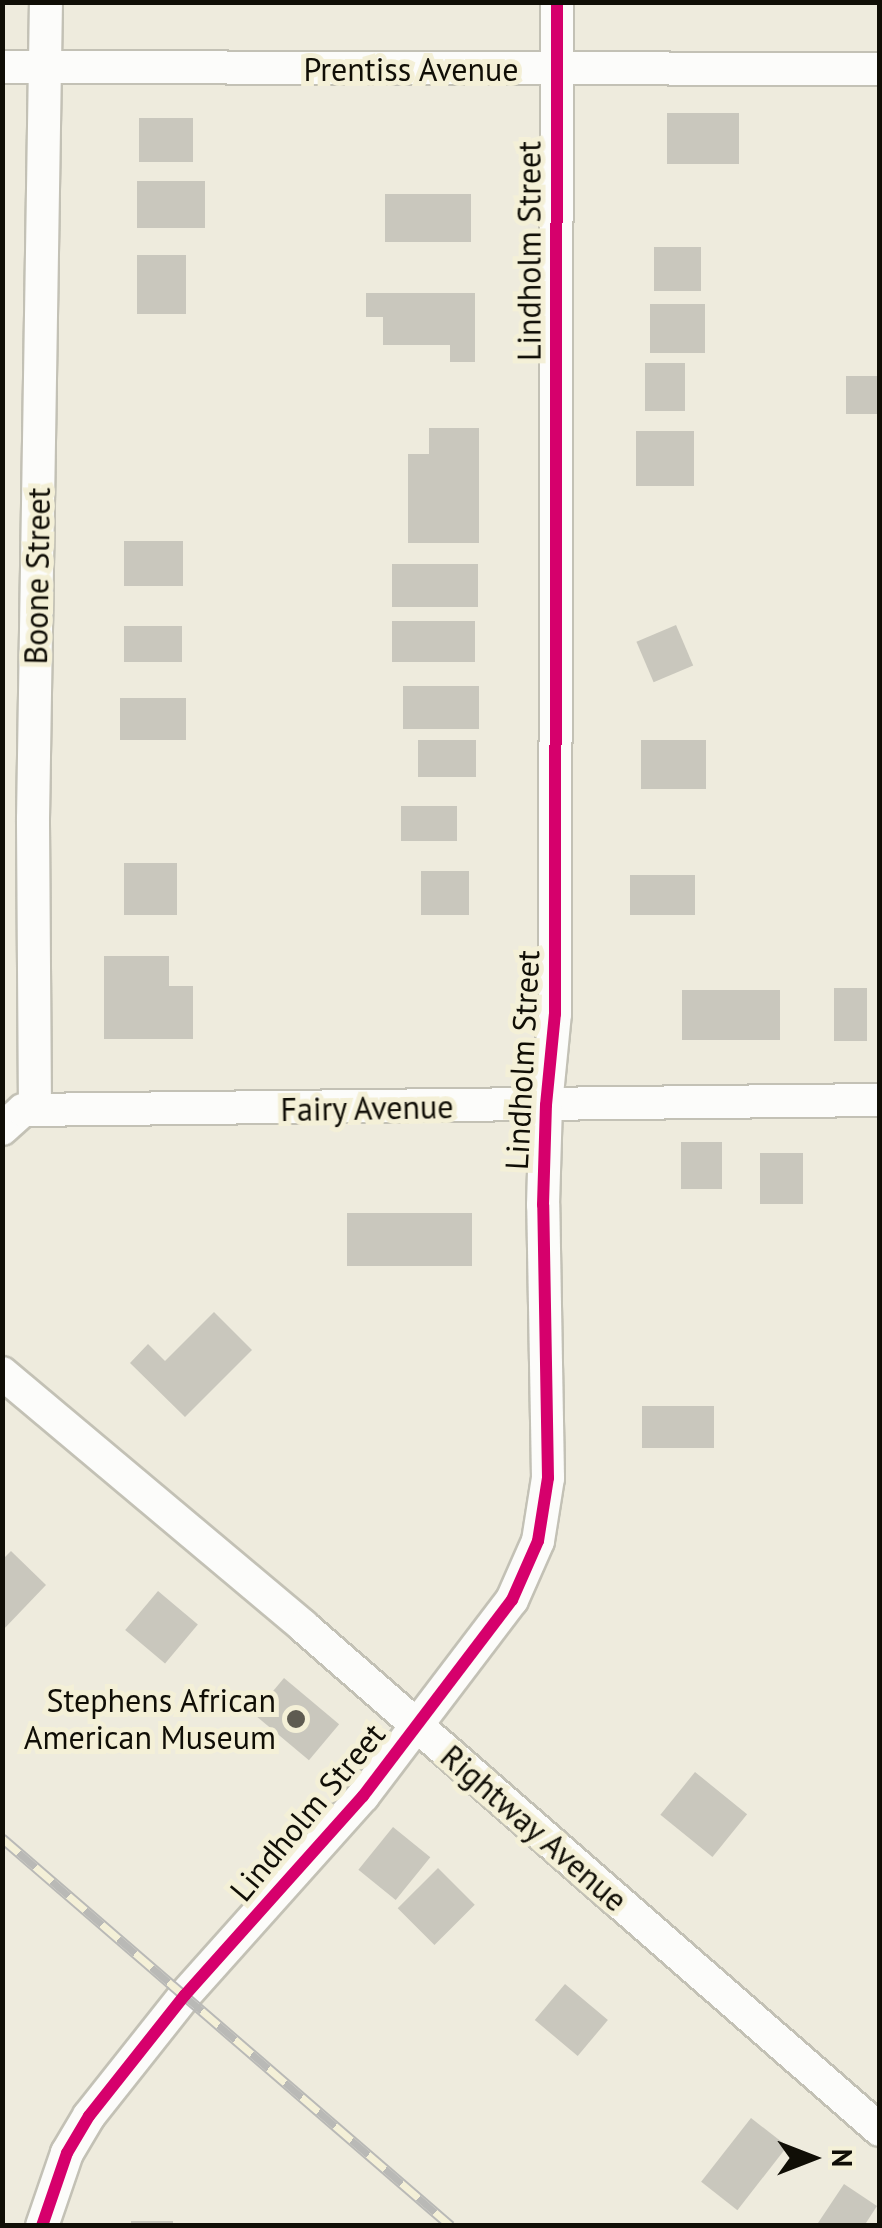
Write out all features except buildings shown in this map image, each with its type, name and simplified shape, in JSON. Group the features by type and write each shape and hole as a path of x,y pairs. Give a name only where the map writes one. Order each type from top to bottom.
{"street":[{"name":"Boone Street","path":"35,1110 33,819 46,2"},
{"name":"Lindholm Street","path":"42,2226 67,2153 89,2116 185,1995 362,1796 512,1600 538,1541 545,1510 546,1105 555,1014 557,2"},
{"name":"Prentiss Avenue","path":"2,67 880,69"},
{"name":"Fairy Avenue","path":"35,1110 880,1100"},
{"path":"2,1129 24,1110 35,1110"},
{"name":"Rightway Avenue","path":"2,1374 416,1725 880,2130"}],"railway":[{"path":"2,1838 451,2226"}],"cycle path":[{"path":"42,2226 67,2153 89,2116 185,1995 363,1796 512,1600 538,1541 548,1478 543,1205 546,1105 555,1014 557,2"}],"place":[{"name":"Stephens African American Museum","path":"296,1719"}]}
